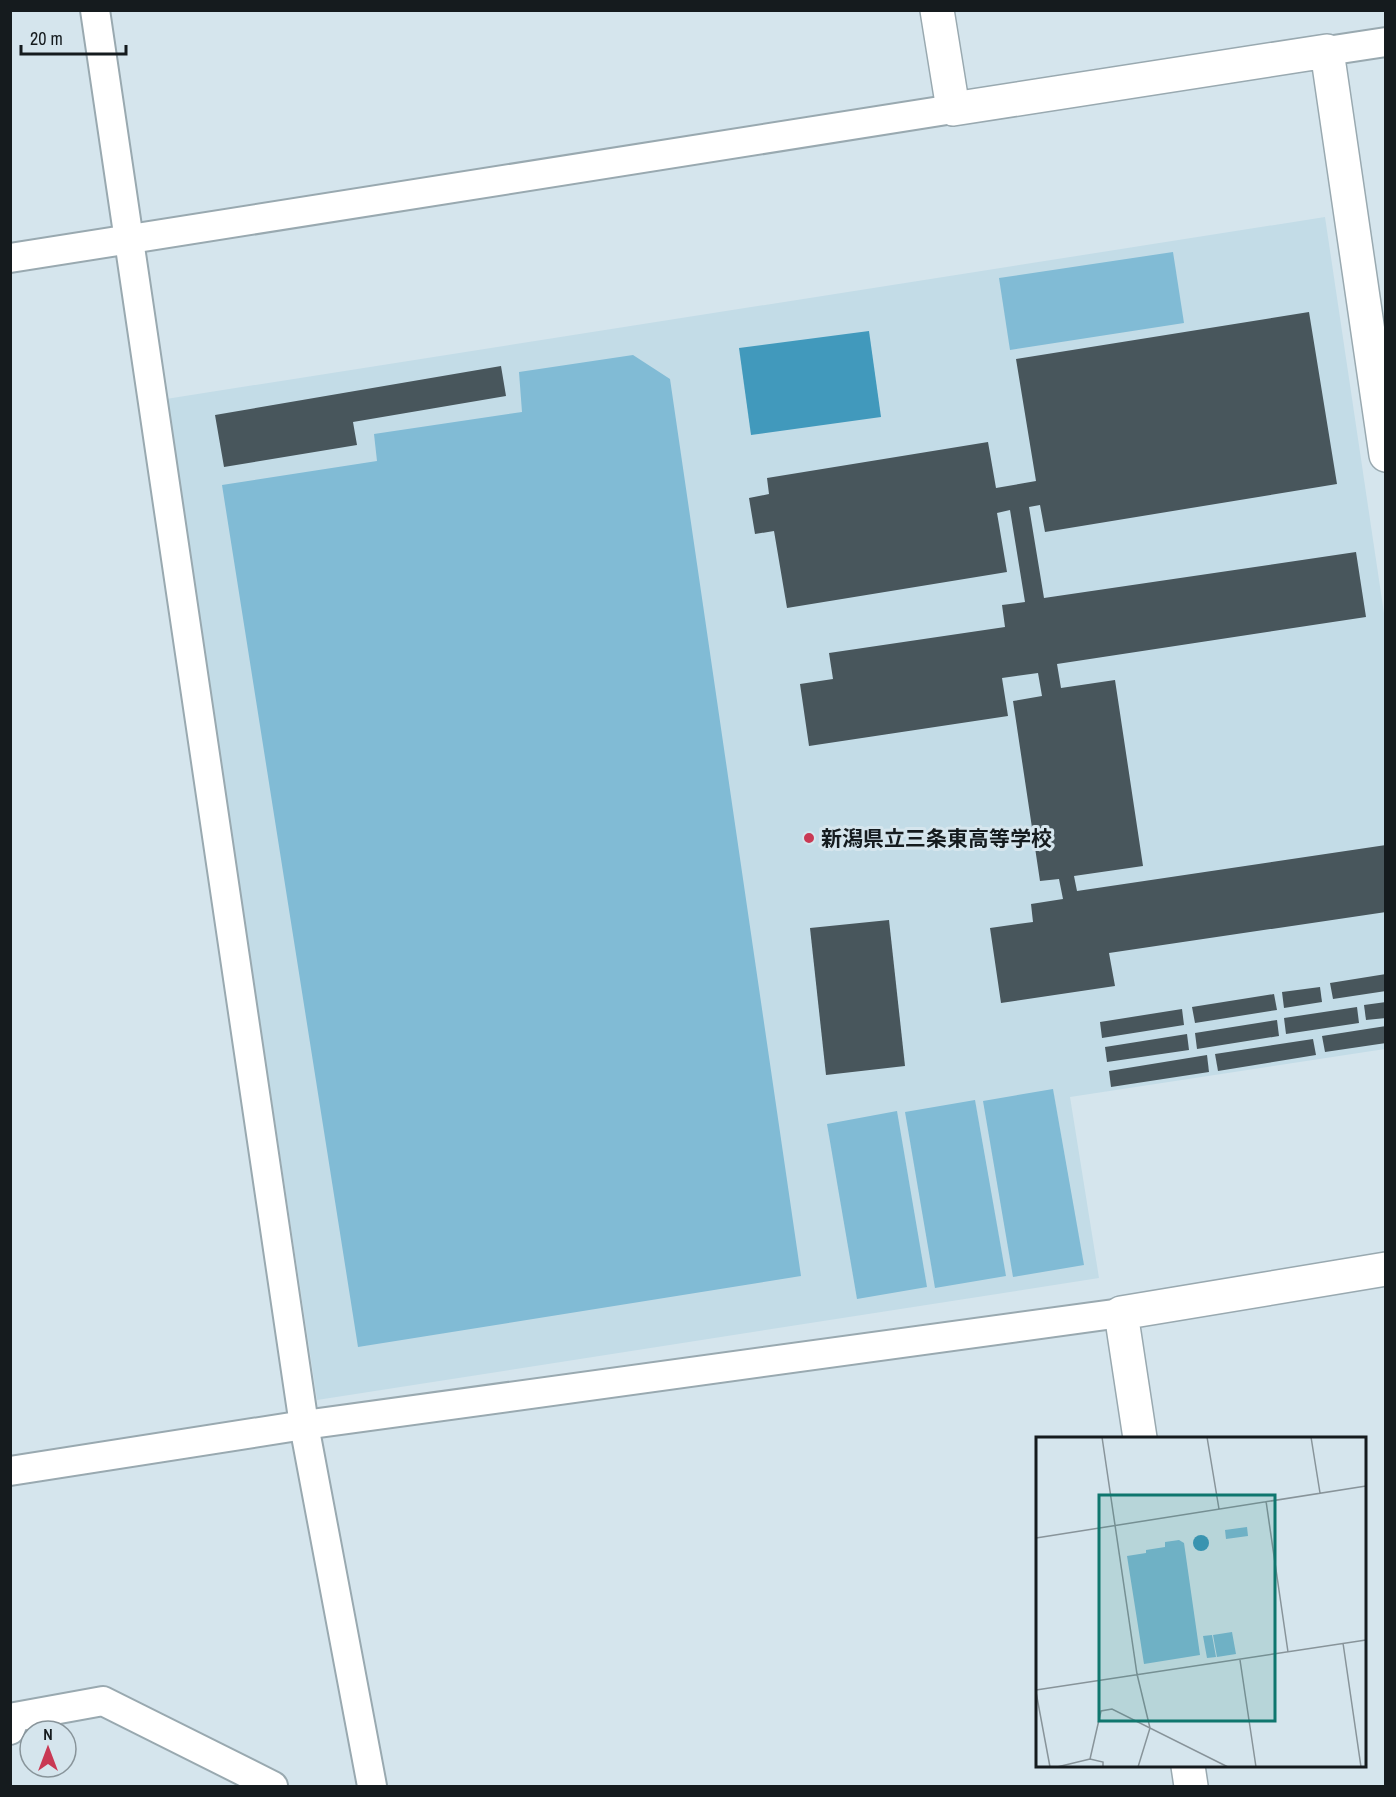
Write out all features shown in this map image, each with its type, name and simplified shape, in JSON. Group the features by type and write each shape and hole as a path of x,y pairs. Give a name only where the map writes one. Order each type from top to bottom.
{"street":[{"path":"95,10 304,1425 372,1786"},
{"path":"937,10 953,109"},
{"path":"10,258 1386,42"},
{"path":"1327,51 1386,455"},
{"path":"10,1471 304,1425 1121,1313 1386,1269"},
{"path":"1121,1313 1140,1437"},
{"path":"10,1730 15,1717 103,1701 273,1786"},
{"path":"1188,1767 1191,1786"}],"shaded area":[{"name":"新潟県立三条東高等学校","path":"1325,217 1386,627 1385,1049 1070,1097 1099,1278 317,1400 166,399"},
{"path":"1173,252 1184,323 1010,350 999,278"},
{"path":"869,331 881,417 751,435 739,348"},
{"path":"633,355 670,379 801,1276 358,1347 222,485 377,461 374,434 522,412 519,372"},
{"path":"1053,1089 1084,1265 1013,1277 983,1101"},
{"path":"975,1100 1006,1276 935,1288 905,1112"},
{"path":"897,1111 927,1287 857,1299 827,1124"}],"building":[{"path":"1309,312 1337,484 1045,532 1040,505 1029,507 1044,598 1356,552 1366,617 1057,664 1061,688 1115,680 1143,866 1074,876 1077,891 1386,845 1386,912 1109,953 1115,986 1001,1003 990,928 1033,922 1031,904 1063,899 1059,879 1040,881 1013,701 1042,696 1038,673 1002,678 1008,716 809,746 800,684 833,679 829,653 1005,627 1002,605 1025,602 1010,510 997,513 1007,572 787,608 774,531 755,534 749,498 769,494 767,478 988,442 996,488 1036,481 1016,359"},
{"path":"501,366 506,396 353,422 357,445 224,467 215,415"},
{"path":"889,920 905,1066 826,1075 810,928"},
{"path":"1386,974 1386,991 1333,999 1330,983"},
{"path":"1320,987 1322,1002 1284,1008 1282,992"},
{"path":"1274,994 1277,1010 1195,1023 1192,1007"},
{"path":"1386,1002 1386,1018 1366,1020 1364,1005"},
{"path":"1357,1007 1359,1023 1286,1034 1284,1018"},
{"path":"1182,1009 1184,1025 1102,1038 1100,1022"},
{"path":"1277,1020 1279,1036 1197,1049 1195,1033"},
{"path":"1386,1026 1386,1043 1325,1052 1322,1036"},
{"path":"1187,1034 1189,1050 1107,1062 1105,1047"},
{"path":"1313,1039 1316,1055 1218,1071 1215,1054"},
{"path":"1207,1055 1209,1072 1111,1087 1109,1071"}],"place":[{"name":"新潟県立三条東高等学校","path":"809,838"}]}
